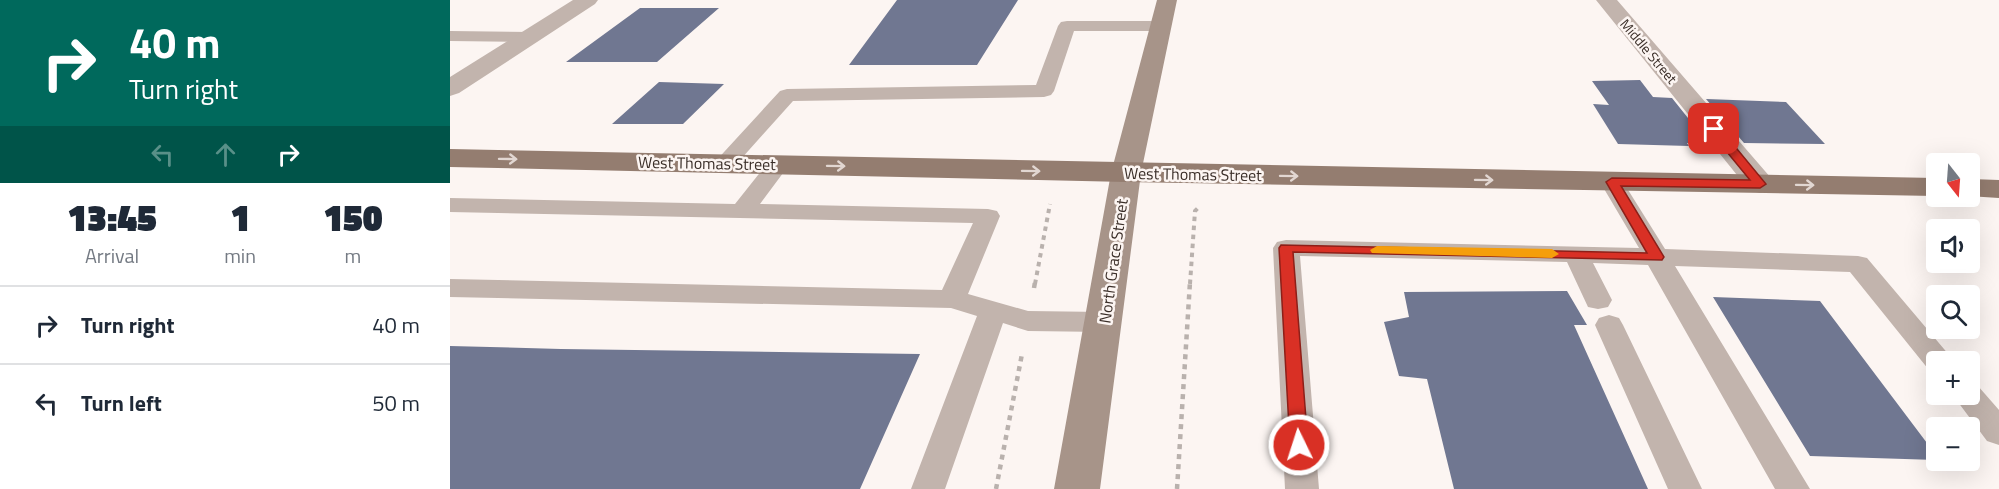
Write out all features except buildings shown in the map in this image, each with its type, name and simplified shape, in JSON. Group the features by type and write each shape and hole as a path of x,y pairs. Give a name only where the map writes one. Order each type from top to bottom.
{"main road":[{"name":"North Grace Street","path":"1077,489 1126,173 1167,0"},
{"name":"West Thomas Street","path":"451,159 1926,188"},
{"path":"1980,188 1999,189"}],"street":[{"path":"450,88 588,0"},
{"name":"Middle Street","path":"1606,0 1760,184"}],"lane":[{"path":"724,164 787,95 1044,91 1067,26 1161,26"},
{"path":"450,36 530,37"},
{"path":"742,211 778,165"},
{"path":"1612,182 1793,489"},
{"path":"450,205 988,216 952,299"},
{"path":"1302,489 1286,248 1576,254 1858,264 1931,351"},
{"path":"1576,254 1686,489"},
{"path":"450,288 952,299 1028,321 1104,322"},
{"path":"928,489 993,312"},
{"path":"1976,405 1999,432"}],"slow traffic":[{"path":"1377,250 1552,254"}],"route":[{"path":"1299,445 1286,248 1657,257 1612,182 1760,184 1714,129"}]}
